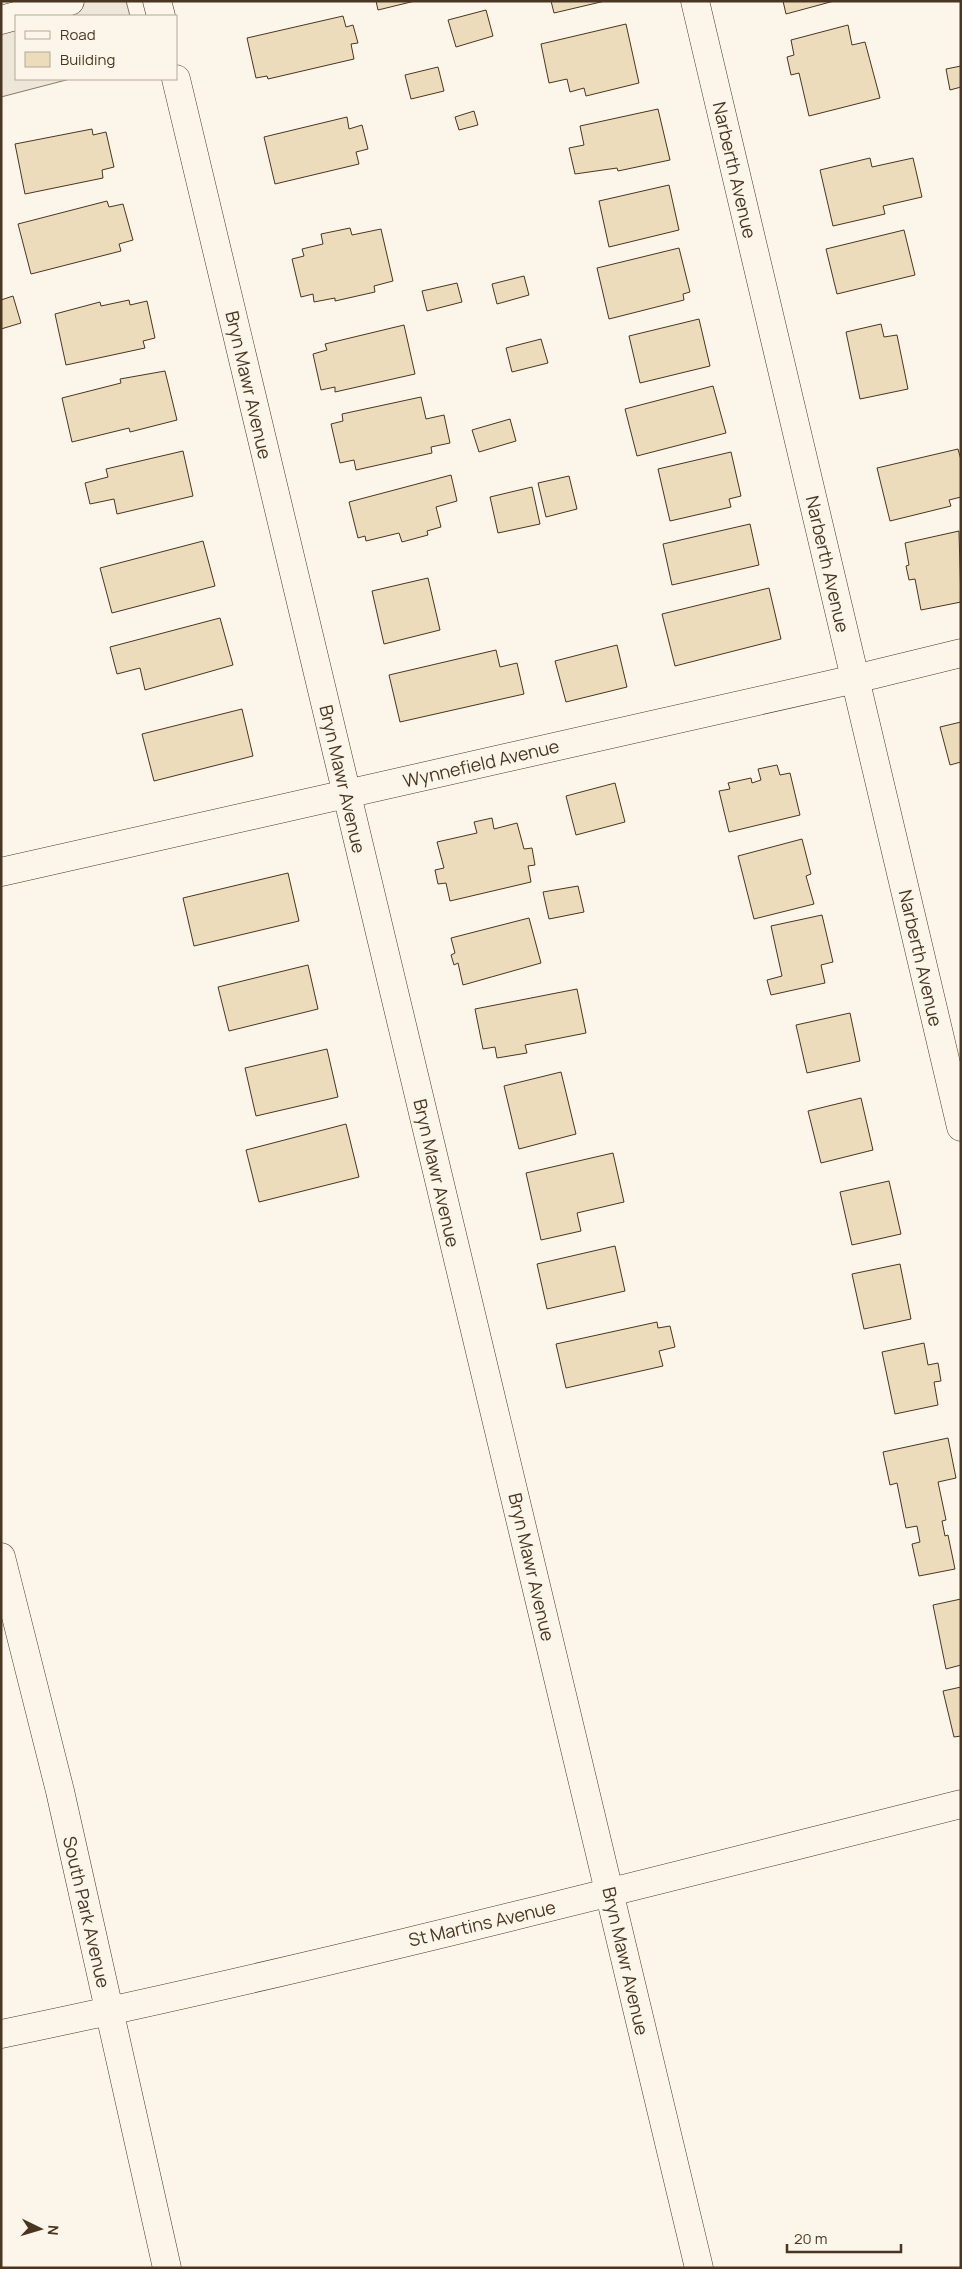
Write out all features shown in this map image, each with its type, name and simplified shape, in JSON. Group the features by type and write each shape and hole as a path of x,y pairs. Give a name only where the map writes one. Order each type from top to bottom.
{"street":[{"path":"19,15 70,1"},
{"path":"157,1 161,15"},
{"name":"Narberth Avenue","path":"695,1 961,1127"},
{"path":"1,20 15,16"},
{"name":"Bryn Mawr Avenue","path":"176,80 699,2268"},
{"name":"Wynnefield Avenue","path":"1,872 855,679 961,653"},
{"name":"South Park Avenue","path":"1,1557 60,1791 167,2268"},
{"name":"St Martins Avenue","path":"1,2034 109,2012 610,1893 961,1804"}],"shaded area":[{"path":"1,1 126,1 130,15 15,15 15,80 66,80 1,97"}],"building":[{"path":"376,1 415,1 378,10"},
{"path":"551,1 605,1 554,13"},
{"path":"783,1 834,1 786,14"},
{"path":"486,10 493,36 456,47 448,20"},
{"path":"343,16 346,27 353,25 358,43 351,44 354,59 268,79 267,76 256,78 247,38"},
{"path":"626,24 639,83 586,96 584,88 570,92 567,79 549,83 541,44"},
{"path":"848,25 852,45 865,42 880,98 809,116 799,73 791,75 787,57 794,55 791,40"},
{"path":"961,66 961,87 950,90 946,69"},
{"path":"438,67 444,91 411,99 405,75"},
{"path":"658,109 670,160 618,171 617,168 575,174 569,148 584,145 580,126"},
{"path":"474,111 478,125 459,130 455,117"},
{"path":"347,117 349,129 362,125 368,149 356,152 359,164 275,184 264,137"},
{"path":"92,129 93,135 106,132 114,167 102,170 103,178 25,194 15,144"},
{"path":"870,158 872,167 913,158 922,197 883,206 885,214 833,226 820,170"},
{"path":"669,185 679,230 609,247 599,201"},
{"path":"107,201 109,207 123,204 133,240 119,244 121,251 31,274 18,224"},
{"path":"350,228 352,235 381,229 393,281 374,286 375,292 335,301 335,298 314,302 313,294 301,297 292,259 304,256 302,249 323,244 321,234"},
{"path":"904,230 915,275 837,294 826,249"},
{"path":"679,248 690,292 683,294 684,300 609,319 597,268"},
{"path":"524,276 529,295 497,304 492,284"},
{"path":"457,283 462,302 427,311 422,291"},
{"path":"13,296 21,323 1,329 1,300"},
{"path":"129,300 130,305 147,301 155,338 143,341 145,348 66,365 55,314 100,302 101,306"},
{"path":"699,319 710,366 640,383 629,336"},
{"path":"881,324 884,337 897,335 908,389 860,399 846,332"},
{"path":"404,325 415,374 335,392 335,387 321,390 313,354 327,350 325,344"},
{"path":"541,339 548,363 512,372 506,348"},
{"path":"165,371 177,420 130,432 129,428 72,442 62,398 121,383 120,379"},
{"path":"713,386 726,433 637,456 625,409"},
{"path":"421,397 426,419 444,415 450,443 431,447 432,453 356,470 354,460 340,463 331,424 343,421 342,414"},
{"path":"510,419 516,441 479,452 472,430"},
{"path":"958,449 961,460 961,497 949,500 951,506 890,521 877,468"},
{"path":"183,451 193,496 117,514 114,499 90,504 85,483 108,477 106,469"},
{"path":"731,452 741,496 729,499 731,507 670,521 658,469"},
{"path":"451,475 457,501 436,507 441,527 427,531 428,535 402,542 399,533 366,541 365,536 358,538 349,502"},
{"path":"569,476 577,509 546,517 538,483"},
{"path":"532,487 540,524 498,533 490,497"},
{"path":"750,524 759,565 672,585 663,544"},
{"path":"959,531 961,602 921,610 915,579 909,580 906,566 909,565 905,543"},
{"path":"203,541 215,586 112,613 100,568"},
{"path":"428,578 440,630 384,644 372,591"},
{"path":"769,588 781,639 675,666 662,614"},
{"path":"220,618 233,665 145,690 140,668 117,674 110,647"},
{"path":"617,645 627,687 566,702 555,661"},
{"path":"496,650 500,667 517,663 524,694 400,722 389,675"},
{"path":"242,709 253,756 154,781 142,734"},
{"path":"961,722 961,762 950,765 940,727"},
{"path":"777,765 780,775 790,773 800,815 729,832 719,791 730,789 728,783 751,778 752,783 761,780 758,769"},
{"path":"615,783 625,822 576,835 566,796"},
{"path":"492,818 494,829 517,823 524,849 532,848 535,865 528,866 531,882 450,901 446,883 438,884 435,870 444,868 437,842 477,833 474,822"},
{"path":"802,839 811,874 806,876 814,904 754,919 738,856"},
{"path":"288,873 299,921 194,946 183,898"},
{"path":"578,886 584,912 549,919 543,892"},
{"path":"822,915 833,962 821,965 825,983 771,995 767,980 782,976 771,926"},
{"path":"529,918 541,963 463,985 458,963 454,965 451,955 455,953 451,938"},
{"path":"308,965 318,1009 229,1031 218,987"},
{"path":"577,989 586,1033 525,1045 527,1053 497,1058 495,1047 483,1049 475,1009"},
{"path":"850,1013 860,1061 807,1073 796,1025"},
{"path":"327,1049 338,1097 256,1116 245,1068"},
{"path":"561,1072 576,1134 519,1149 504,1086"},
{"path":"861,1098 873,1150 821,1163 808,1111"},
{"path":"346,1124 359,1177 259,1202 246,1150"},
{"path":"613,1153 624,1202 577,1213 581,1231 541,1240 526,1173"},
{"path":"889,1181 901,1234 852,1245 840,1192"},
{"path":"615,1246 625,1291 547,1309 537,1264"},
{"path":"900,1264 911,1319 864,1329 852,1274"},
{"path":"657,1322 658,1328 670,1326 675,1347 659,1351 663,1366 566,1388 556,1344"},
{"path":"924,1343 928,1365 938,1363 941,1381 934,1382 938,1405 895,1414 882,1352"},
{"path":"948,1438 956,1478 938,1482 946,1520 942,1521 945,1536 948,1535 955,1569 919,1576 912,1544 920,1542 917,1526 906,1528 897,1483 890,1485 883,1452"},
{"path":"961,1599 961,1665 946,1669 933,1605"},
{"path":"961,1687 961,1736 954,1737 943,1691"}]}
